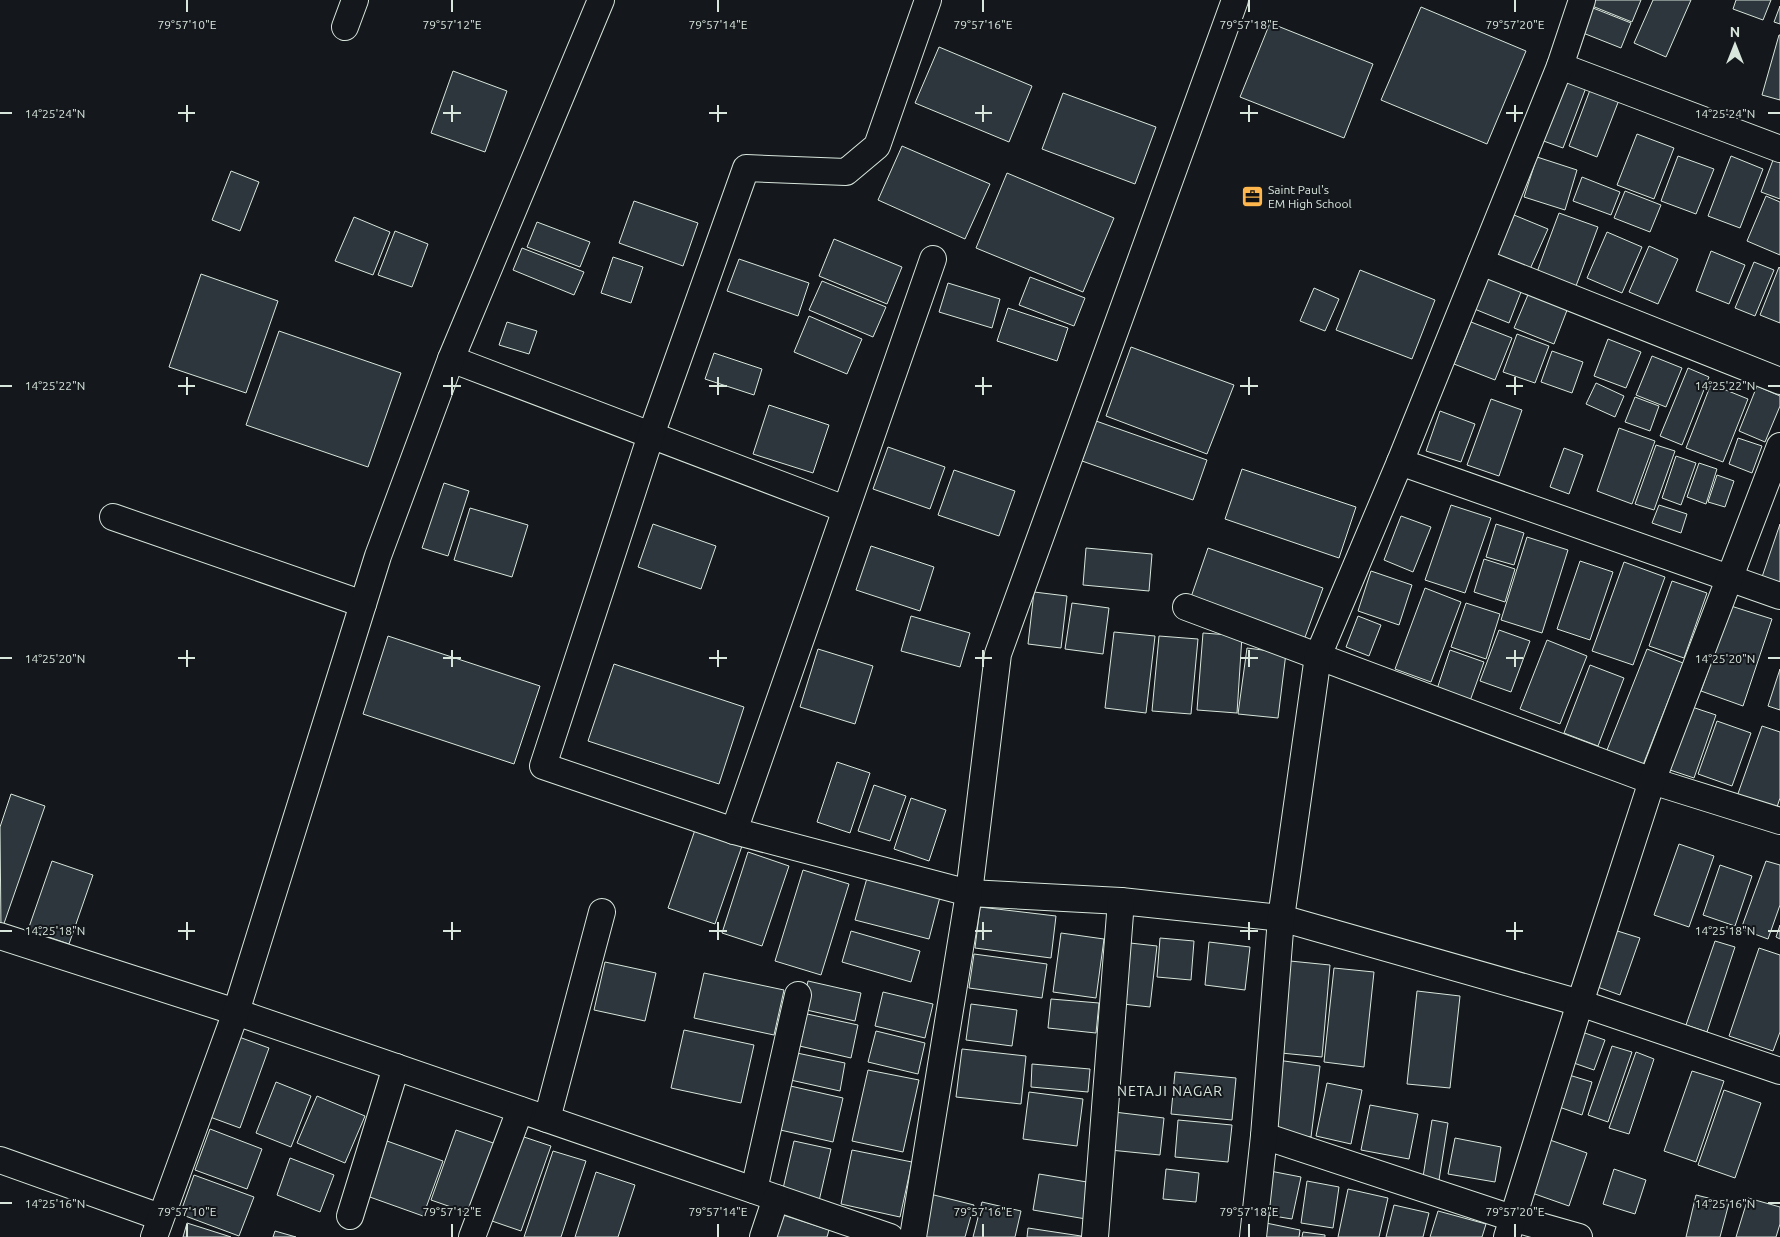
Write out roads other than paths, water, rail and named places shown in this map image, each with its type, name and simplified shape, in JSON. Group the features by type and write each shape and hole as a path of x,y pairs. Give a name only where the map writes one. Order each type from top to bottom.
{"street":[{"path":"345,27 355,0"},
{"path":"0,1160 157,1227 236,1012 378,556 451,359 600,0"},
{"path":"928,0 877,146 846,172 746,168 651,435 543,766 734,831 969,893 1121,901 1281,918 1580,1003 1780,1071"},
{"path":"913,1237 969,893 998,654 1235,0"},
{"path":"1253,1237 1264,1136 1281,918 1318,656 1400,462 1560,66 1582,0"},
{"path":"1560,66 1780,149"},
{"path":"734,831 934,259"},
{"path":"1481,262 1780,381"},
{"path":"451,359 846,509"},
{"path":"1510,1228 1652,781 1780,446"},
{"path":"1400,462 1780,596"},
{"path":"113,517 363,604"},
{"path":"1186,607 1652,781 1780,821"},
{"path":"1095,1237 1121,901"},
{"path":"547,1119 602,912"},
{"path":"0,936 236,1012 890,1237"},
{"path":"763,1237 765,1194 798,995"},
{"path":"350,1216 396,1067"},
{"path":"472,1237 520,1110"},
{"path":"1264,1136 1510,1228 1579,1237"}],"place":[{"name":"Saint Paul's EM High School","path":"1252,197"}],"district":[{"name":"NETAJI NAGAR","path":"1170,1091"}]}
